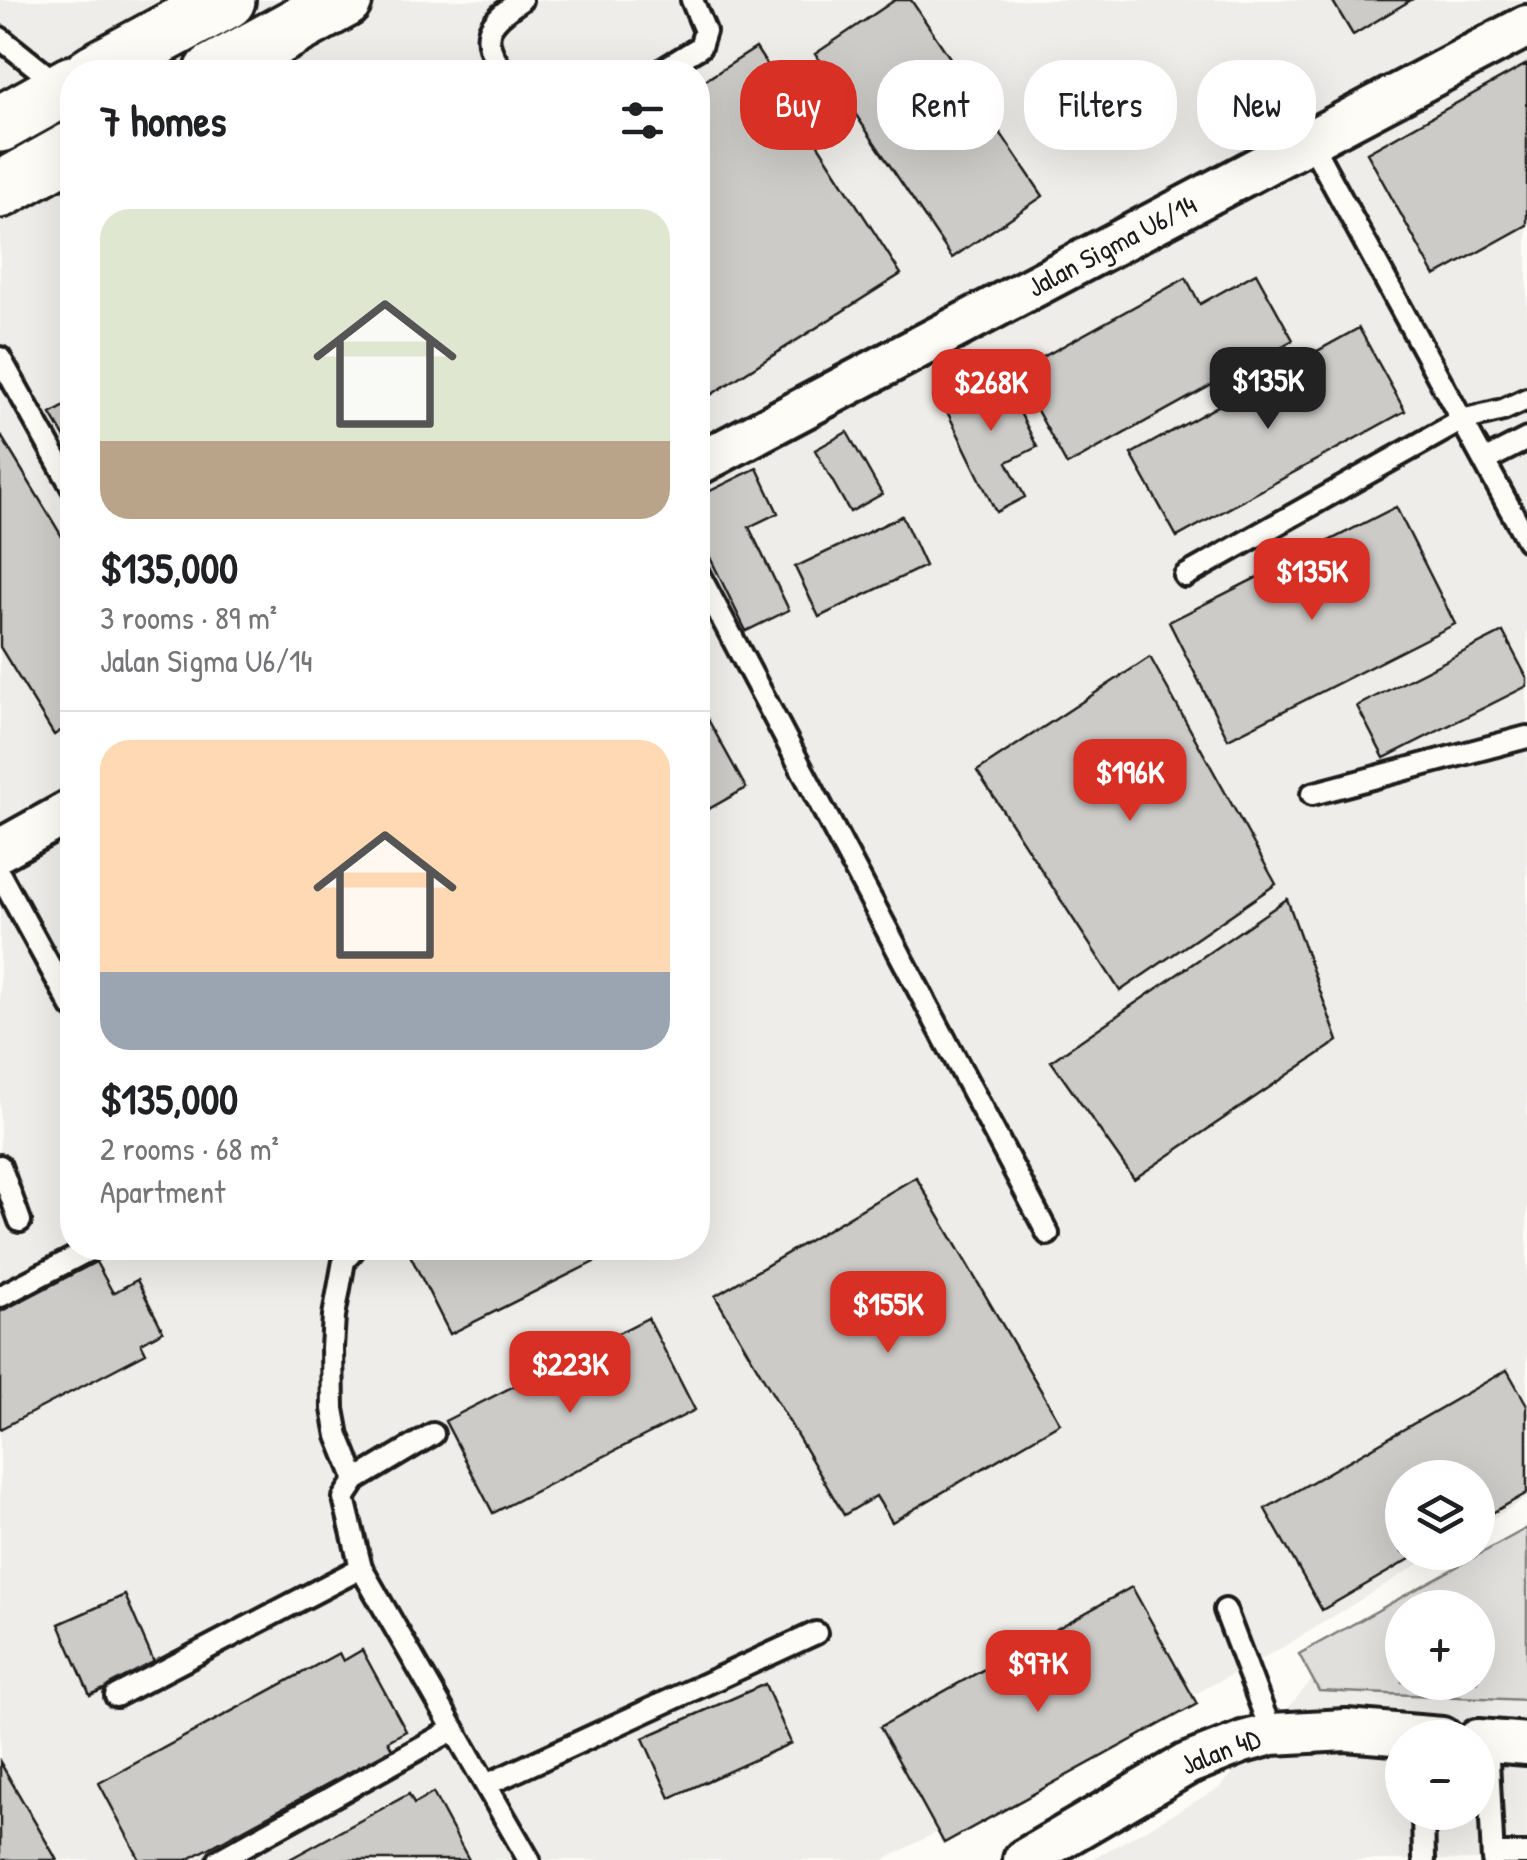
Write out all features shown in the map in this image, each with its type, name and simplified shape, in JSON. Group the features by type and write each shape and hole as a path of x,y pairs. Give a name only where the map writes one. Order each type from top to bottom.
{"highway":[{"path":"110,60 170,22 227,0"},
{"path":"235,60 344,0"},
{"path":"0,124 60,91"},
{"path":"0,190 60,157"}],"street":[{"name":"Jalan Sigma U6/14","path":"1316,138 1527,26"},
{"name":"Jalan Sigma U6/14","path":"710,458 1293,150"},
{"path":"0,850 60,817"},
{"name":"Jalan 4D","path":"1024,1860 1187,1764 1243,1742 1272,1734 1346,1730 1385,1734"},
{"path":"1495,1741 1527,1744"}],"lane":[{"path":"494,60 487,40 490,25 522,0"},
{"path":"679,60 700,47 705,31 692,0"},
{"path":"0,38 60,73"},
{"path":"1315,150 1527,540"},
{"path":"0,358 60,466"},
{"path":"1185,576 1462,420 1503,410 1527,398"},
{"path":"1484,461 1527,439"},
{"path":"710,596 1048,1234"},
{"path":"1312,794 1527,737"},
{"path":"0,875 60,984"},
{"path":"0,1166 20,1220"},
{"path":"1,1296 70,1260"},
{"path":"345,1260 334,1316 333,1409 338,1436 356,1480"},
{"path":"433,1434 356,1480 344,1498 361,1568 529,1860"},
{"path":"116,1696 361,1568"},
{"path":"1225,1610 1272,1734"},
{"path":"486,1785 816,1633"},
{"path":"219,1860 454,1729"},
{"path":"1423,1830 1424,1860"},
{"path":"1490,1830 1493,1857 1527,1854"}],"shaded area":[{"path":"0,0 1527,0 1527,1498 1495,1518 1495,1460 1385,1460 1385,1570 1409,1570 1285,1646 884,1860 0,1860"},
{"path":"1527,1528 1527,1700 1495,1699 1495,1590 1415,1590 1451,1570 1495,1570 1495,1546"},
{"path":"1527,1540 1527,1860 1091,1860 1221,1787 1340,1647 1385,1672 1385,1700 1495,1700 1495,1590 1491,1590"},
{"path":"1385,1606 1385,1694 1319,1691 1299,1654"}],"building":[{"path":"895,0 911,0 951,60 877,60 877,146 857,117 857,60 819,60 815,54"},
{"path":"1332,0 1411,0 1353,35"},
{"path":"756,48 764,60 740,60 740,150 821,150 901,274 710,395 710,77"},
{"path":"1527,64 1527,225 1435,276 1367,153"},
{"path":"1004,138 1043,196 952,258 879,150 1004,150"},
{"path":"1256,273 1293,340 1067,465 1016,372 1186,278 1200,304"},
{"path":"1359,328 1405,411 1177,537 1131,454"},
{"path":"998,368 1037,447 1007,462 1025,497 996,512 940,397"},
{"path":"60,409 60,429 51,414"},
{"path":"847,432 882,494 850,512 815,450"},
{"path":"0,434 60,533 60,731 54,735 0,647"},
{"path":"757,468 778,513 749,527 789,610 746,631 710,558 710,491"},
{"path":"1396,507 1455,624 1228,739 1169,622"},
{"path":"902,516 925,566 819,617 795,567"},
{"path":"1503,632 1527,678 1527,686 1384,758 1357,706"},
{"path":"1150,657 1276,884 1120,991 977,771"},
{"path":"710,723 746,788 710,808"},
{"path":"1287,899 1338,1041 1134,1179 1051,1061"},
{"path":"916,1177 1060,1423 892,1522 876,1496 844,1515 715,1296"},
{"path":"413,1260 598,1260 450,1334"},
{"path":"96,1262 113,1293 137,1280 163,1331 141,1343 146,1353 0,1429 0,1312"},
{"path":"648,1318 695,1410 493,1513 445,1421"},
{"path":"1507,1370 1527,1405 1527,1493 1495,1511 1495,1460 1385,1460 1385,1570 1391,1570 1322,1610 1265,1509"},
{"path":"1132,1587 1197,1704 944,1843 880,1727"},
{"path":"125,1595 156,1667 90,1695 59,1624"},
{"path":"362,1650 406,1731 388,1741 392,1749 187,1860 140,1860 99,1783 339,1653 343,1661"},
{"path":"765,1684 791,1743 670,1798 643,1738"},
{"path":"0,1762 57,1860 0,1860"},
{"path":"433,1793 469,1860 288,1860 409,1794 414,1804"}]}
